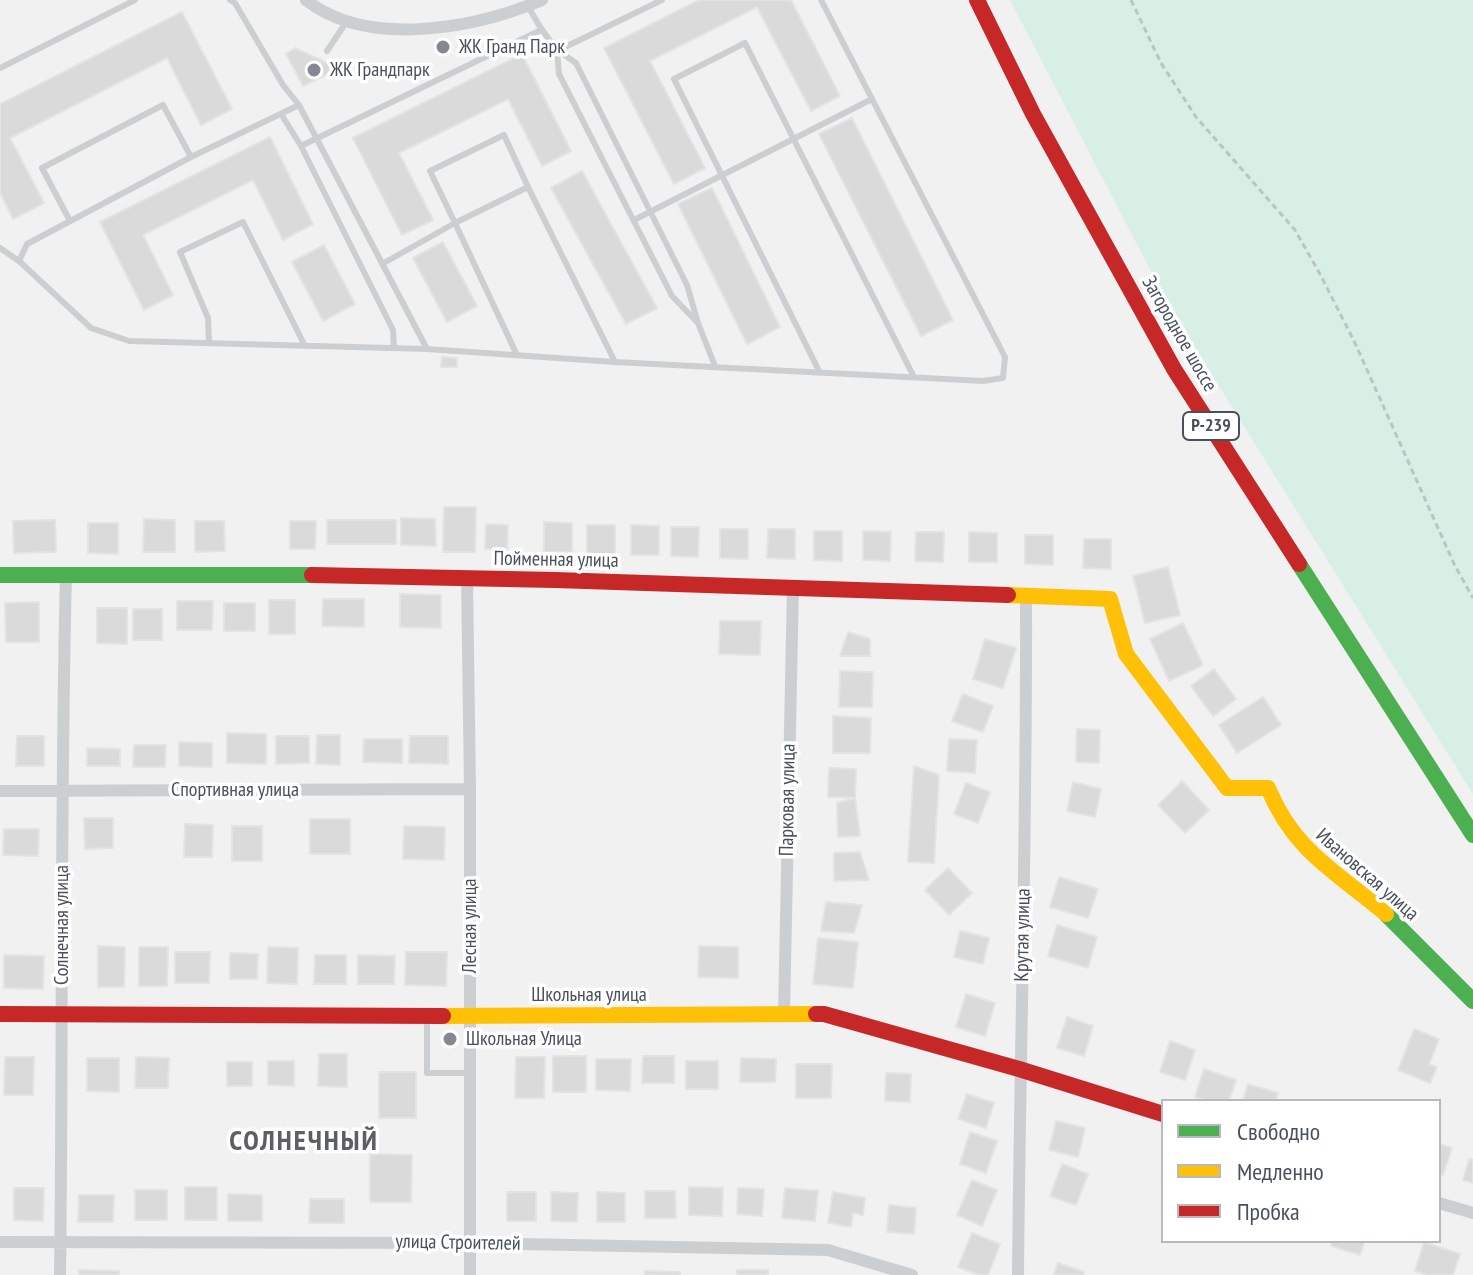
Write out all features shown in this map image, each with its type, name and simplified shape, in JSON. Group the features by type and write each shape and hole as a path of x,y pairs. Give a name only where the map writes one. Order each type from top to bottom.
{"main road":[{"name":"Загородное шоссе","path":"977,0 1033,114 1174,369 1473,835"},
{"name":"Пойменная улица","path":"0,575 467,578 793,586 1110,599"},
{"name":"Ивановская улица","path":"1110,599 1126,654 1227,788 1268,788 1275,810 1306,853 1377,906 1473,1001"},
{"name":"Школьная улица","path":"0,1014 340,1017 824,1014 1161,1113"}],"street":[{"path":"306,0 347,21 381,28 416,30 462,23 542,0"},
{"name":"Солнечная улица","path":"60,1275 63,1013 61,791 66,574"},
{"name":"Лесная улица","path":"467,578 470,1275"},
{"name":"Парковая улица","path":"784,1014 793,586"},
{"name":"Крутая улица","path":"1018,1275 1019,1069 1027,774 1026,596"},
{"name":"Спортивная улица","path":"0,791 470,789"},
{"path":"1441,1204 1473,1213"},
{"name":"улица Строителей","path":"0,1242 470,1243 828,1250 912,1275"}],"lane":[{"path":"0,68 135,0"},
{"path":"230,0 235,3 283,85 299,105 427,349"},
{"path":"557,51 662,0"},
{"path":"0,248 19,261 91,328 129,341 427,349 983,381 1003,378 1005,357 821,0"},
{"path":"528,6 557,51 576,63 687,285 715,366"},
{"path":"327,51 347,21"},
{"path":"301,146 541,30"},
{"path":"819,371 674,79 745,43 914,377"},
{"path":"557,51 559,74 672,296 698,323"},
{"path":"634,220 872,99"},
{"path":"70,221 42,168 163,105 191,157"},
{"path":"19,261 27,244 191,157 299,105"},
{"path":"281,114 301,146 393,330 394,348"},
{"path":"517,355 430,171 504,135 615,362"},
{"path":"382,264 528,187"},
{"path":"209,342 208,318 180,252 243,222 304,344"},
{"path":"427,1016 427,1073 470,1073"}],"path":[{"path":"1131,0 1161,63 1196,117 1295,230 1355,343 1455,566 1473,598"}],"green space":[{"path":"1010,0 1473,0 1473,794 1169,306"}],"building":[{"path":"699,0 791,0 840,96 811,111 757,7 650,61 705,168 674,184 604,48"},
{"path":"182,12 232,109 201,125 167,58 10,138 44,203 13,219 0,193 0,104"},
{"path":"295,48 329,64 333,71 303,86 286,54"},
{"path":"522,54 571,151 542,166 508,99 399,153 433,220 402,235 353,138"},
{"path":"852,118 953,320 921,336 819,134"},
{"path":"270,137 313,224 283,240 253,180 143,235 173,295 144,310 100,222"},
{"path":"582,171 657,308 626,324 551,188"},
{"path":"712,188 780,327 747,344 678,204"},
{"path":"443,242 477,306 447,322 413,258"},
{"path":"324,245 355,304 323,321 292,262"},
{"path":"442,357 457,358 457,367 441,367"},
{"path":"444,507 476,507 475,552 443,552"},
{"path":"401,518 435,519 436,546 401,545"},
{"path":"144,519 175,520 175,552 143,552"},
{"path":"55,520 56,552 14,553 13,521"},
{"path":"327,520 396,520 396,544 327,544"},
{"path":"195,521 224,521 225,551 195,552"},
{"path":"290,521 316,521 315,549 290,549"},
{"path":"544,522 572,523 572,552 544,552"},
{"path":"88,523 118,523 118,554 88,553"},
{"path":"486,524 508,525 507,550 485,549"},
{"path":"587,525 615,525 615,555 587,554"},
{"path":"631,525 659,526 659,555 631,555"},
{"path":"671,527 699,527 698,557 671,556"},
{"path":"720,529 748,529 748,559 720,558"},
{"path":"768,529 795,529 795,559 767,558"},
{"path":"814,531 842,531 842,561 814,560"},
{"path":"863,531 891,532 890,561 863,560"},
{"path":"916,532 944,532 943,562 915,561"},
{"path":"969,532 997,533 997,562 969,562"},
{"path":"1025,535 1053,535 1053,565 1025,564"},
{"path":"1084,539 1111,539 1111,569 1083,568"},
{"path":"1168,567 1180,615 1145,623 1133,576"},
{"path":"400,594 441,595 441,628 400,627"},
{"path":"323,599 364,599 364,627 322,626"},
{"path":"269,600 295,600 295,634 269,634"},
{"path":"177,601 213,601 212,630 177,630"},
{"path":"39,602 39,642 6,642 5,603"},
{"path":"224,603 255,603 255,631 224,631"},
{"path":"97,608 127,608 127,644 97,643"},
{"path":"133,609 162,609 162,640 133,640"},
{"path":"720,621 761,621 760,655 719,654"},
{"path":"1183,623 1203,665 1169,681 1150,639"},
{"path":"848,632 870,639 870,656 840,656"},
{"path":"985,639 1016,648 1003,688 973,679"},
{"path":"1214,669 1236,699 1213,716 1191,686"},
{"path":"840,671 873,672 872,707 839,707"},
{"path":"963,694 993,706 983,732 952,721"},
{"path":"1263,697 1281,725 1237,753 1219,725"},
{"path":"833,716 871,718 870,753 833,753"},
{"path":"1077,729 1100,730 1099,763 1076,762"},
{"path":"227,733 266,734 266,764 227,763"},
{"path":"317,735 340,735 340,765 316,764"},
{"path":"17,736 44,736 44,766 16,766"},
{"path":"276,736 309,736 309,763 276,764"},
{"path":"410,736 448,736 448,764 409,763"},
{"path":"364,739 402,739 402,763 363,762"},
{"path":"949,739 977,740 975,773 947,771"},
{"path":"179,742 212,743 212,767 179,766"},
{"path":"134,745 166,745 165,767 133,767"},
{"path":"87,748 120,749 120,766 87,766"},
{"path":"914,766 939,775 934,863 908,862"},
{"path":"829,768 856,769 855,798 828,797"},
{"path":"1182,781 1209,810 1185,833 1158,805"},
{"path":"1073,782 1101,789 1095,817 1067,811"},
{"path":"966,783 990,792 978,823 954,814"},
{"path":"855,798 860,836 838,837 837,803"},
{"path":"84,818 113,818 113,848 85,849"},
{"path":"310,819 350,819 350,854 310,854"},
{"path":"185,824 213,825 212,857 184,857"},
{"path":"232,826 262,826 262,861 232,861"},
{"path":"404,826 445,827 444,860 403,859"},
{"path":"4,829 39,829 38,856 3,855"},
{"path":"860,852 869,880 834,881 834,853"},
{"path":"948,868 972,893 949,915 925,890"},
{"path":"1059,877 1098,889 1088,918 1050,907"},
{"path":"826,902 862,905 854,933 821,931"},
{"path":"1057,925 1097,937 1088,968 1048,956"},
{"path":"960,931 989,938 983,964 954,957"},
{"path":"818,938 858,942 853,988 813,984"},
{"path":"98,946 125,947 124,987 98,987"},
{"path":"699,946 738,947 738,978 698,977"},
{"path":"139,947 168,947 167,986 139,986"},
{"path":"268,947 298,948 297,984 267,983"},
{"path":"175,952 210,952 209,983 175,983"},
{"path":"406,952 447,952 446,986 405,985"},
{"path":"230,953 258,954 257,979 230,979"},
{"path":"4,955 44,956 43,989 4,988"},
{"path":"315,955 346,955 346,984 314,984"},
{"path":"358,955 395,956 394,984 358,984"},
{"path":"966,994 995,1003 985,1036 956,1027"},
{"path":"1067,1017 1093,1026 1084,1056 1057,1048"},
{"path":"1414,1029 1439,1039 1429,1064 1437,1067 1430,1083 1398,1070"},
{"path":"1170,1041 1195,1050 1185,1080 1160,1072"},
{"path":"319,1054 347,1054 347,1087 318,1086"},
{"path":"553,1056 586,1056 586,1092 553,1092"},
{"path":"643,1056 674,1056 674,1083 642,1083"},
{"path":"5,1057 34,1057 33,1095 4,1095"},
{"path":"136,1057 169,1058 168,1088 135,1088"},
{"path":"516,1057 545,1057 544,1098 515,1098"},
{"path":"87,1058 119,1058 119,1092 87,1091"},
{"path":"741,1058 776,1059 775,1082 740,1082"},
{"path":"596,1059 631,1059 630,1091 596,1090"},
{"path":"268,1061 294,1061 294,1086 268,1085"},
{"path":"686,1061 718,1061 718,1089 686,1089"},
{"path":"227,1062 252,1062 252,1086 227,1086"},
{"path":"796,1064 832,1064 831,1098 796,1098"},
{"path":"1204,1069 1236,1080 1230,1099 1195,1097"},
{"path":"379,1072 416,1072 416,1118 379,1118"},
{"path":"886,1073 911,1074 910,1102 885,1101"},
{"path":"1248,1084 1278,1093 1276,1099 1244,1099"},
{"path":"967,1094 994,1103 986,1128 958,1119"},
{"path":"1056,1121 1085,1128 1078,1157 1049,1150"},
{"path":"970,1132 997,1141 986,1173 960,1164"},
{"path":"1441,1145 1452,1148 1441,1174"},
{"path":"370,1154 412,1155 411,1202 370,1202"},
{"path":"1469,1159 1473,1160 1473,1183 1463,1180"},
{"path":"1062,1164 1088,1174 1076,1205 1050,1196"},
{"path":"972,1180 997,1190 982,1226 957,1215"},
{"path":"185,1187 217,1187 217,1220 185,1220"},
{"path":"689,1187 723,1188 722,1216 689,1215"},
{"path":"14,1188 44,1188 43,1221 14,1220"},
{"path":"738,1188 764,1189 762,1216 737,1214"},
{"path":"785,1188 818,1191 815,1221 782,1218"},
{"path":"135,1190 167,1190 167,1220 135,1220"},
{"path":"645,1191 675,1191 676,1218 645,1218"},
{"path":"507,1192 536,1192 536,1221 507,1221"},
{"path":"551,1192 578,1193 577,1222 551,1221"},
{"path":"597,1192 625,1193 625,1222 597,1222"},
{"path":"833,1192 865,1198 863,1215 853,1213 851,1227 828,1223"},
{"path":"228,1194 262,1195 262,1221 228,1221"},
{"path":"79,1195 114,1195 113,1222 78,1222"},
{"path":"310,1199 344,1199 344,1223 309,1223"},
{"path":"889,1205 916,1208 914,1234 887,1232"},
{"path":"972,1233 1000,1244 988,1275 958,1267"},
{"path":"1332,1243 1364,1243 1360,1255 1331,1246"},
{"path":"1424,1243 1460,1254 1453,1275 1428,1275 1415,1271"},
{"path":"1058,1263 1084,1272 1083,1275 1054,1275"},
{"path":"79,1270 119,1271 119,1275 79,1275"},
{"path":"737,1270 768,1270 768,1275 737,1275"},
{"path":"645,1271 680,1272 680,1275 645,1275"}],"traffic: fast":[{"path":"1299,564 1473,835"},
{"path":"0,575 312,575"},
{"path":"1386,914 1473,1001"}],"traffic: slow":[{"path":"1008,595 1110,599 1126,654 1227,788 1268,788 1279,810 1304,845 1386,914"},
{"path":"443,1016 816,1014"}],"traffic: jam":[{"path":"977,0 1033,114 1174,369 1299,564"},
{"path":"312,575 1008,595"},
{"path":"0,1014 443,1016"},
{"path":"816,1014 1019,1069 1161,1113"}],"place":[{"name":"ЖК Гранд Парк","path":"443,47"},
{"name":"ЖК Грандпарк","path":"314,70"},
{"name":"Школьная Улица","path":"450,1039"}],"district":[{"name":"СОЛНЕЧНЫЙ","path":"304,1142"}]}
